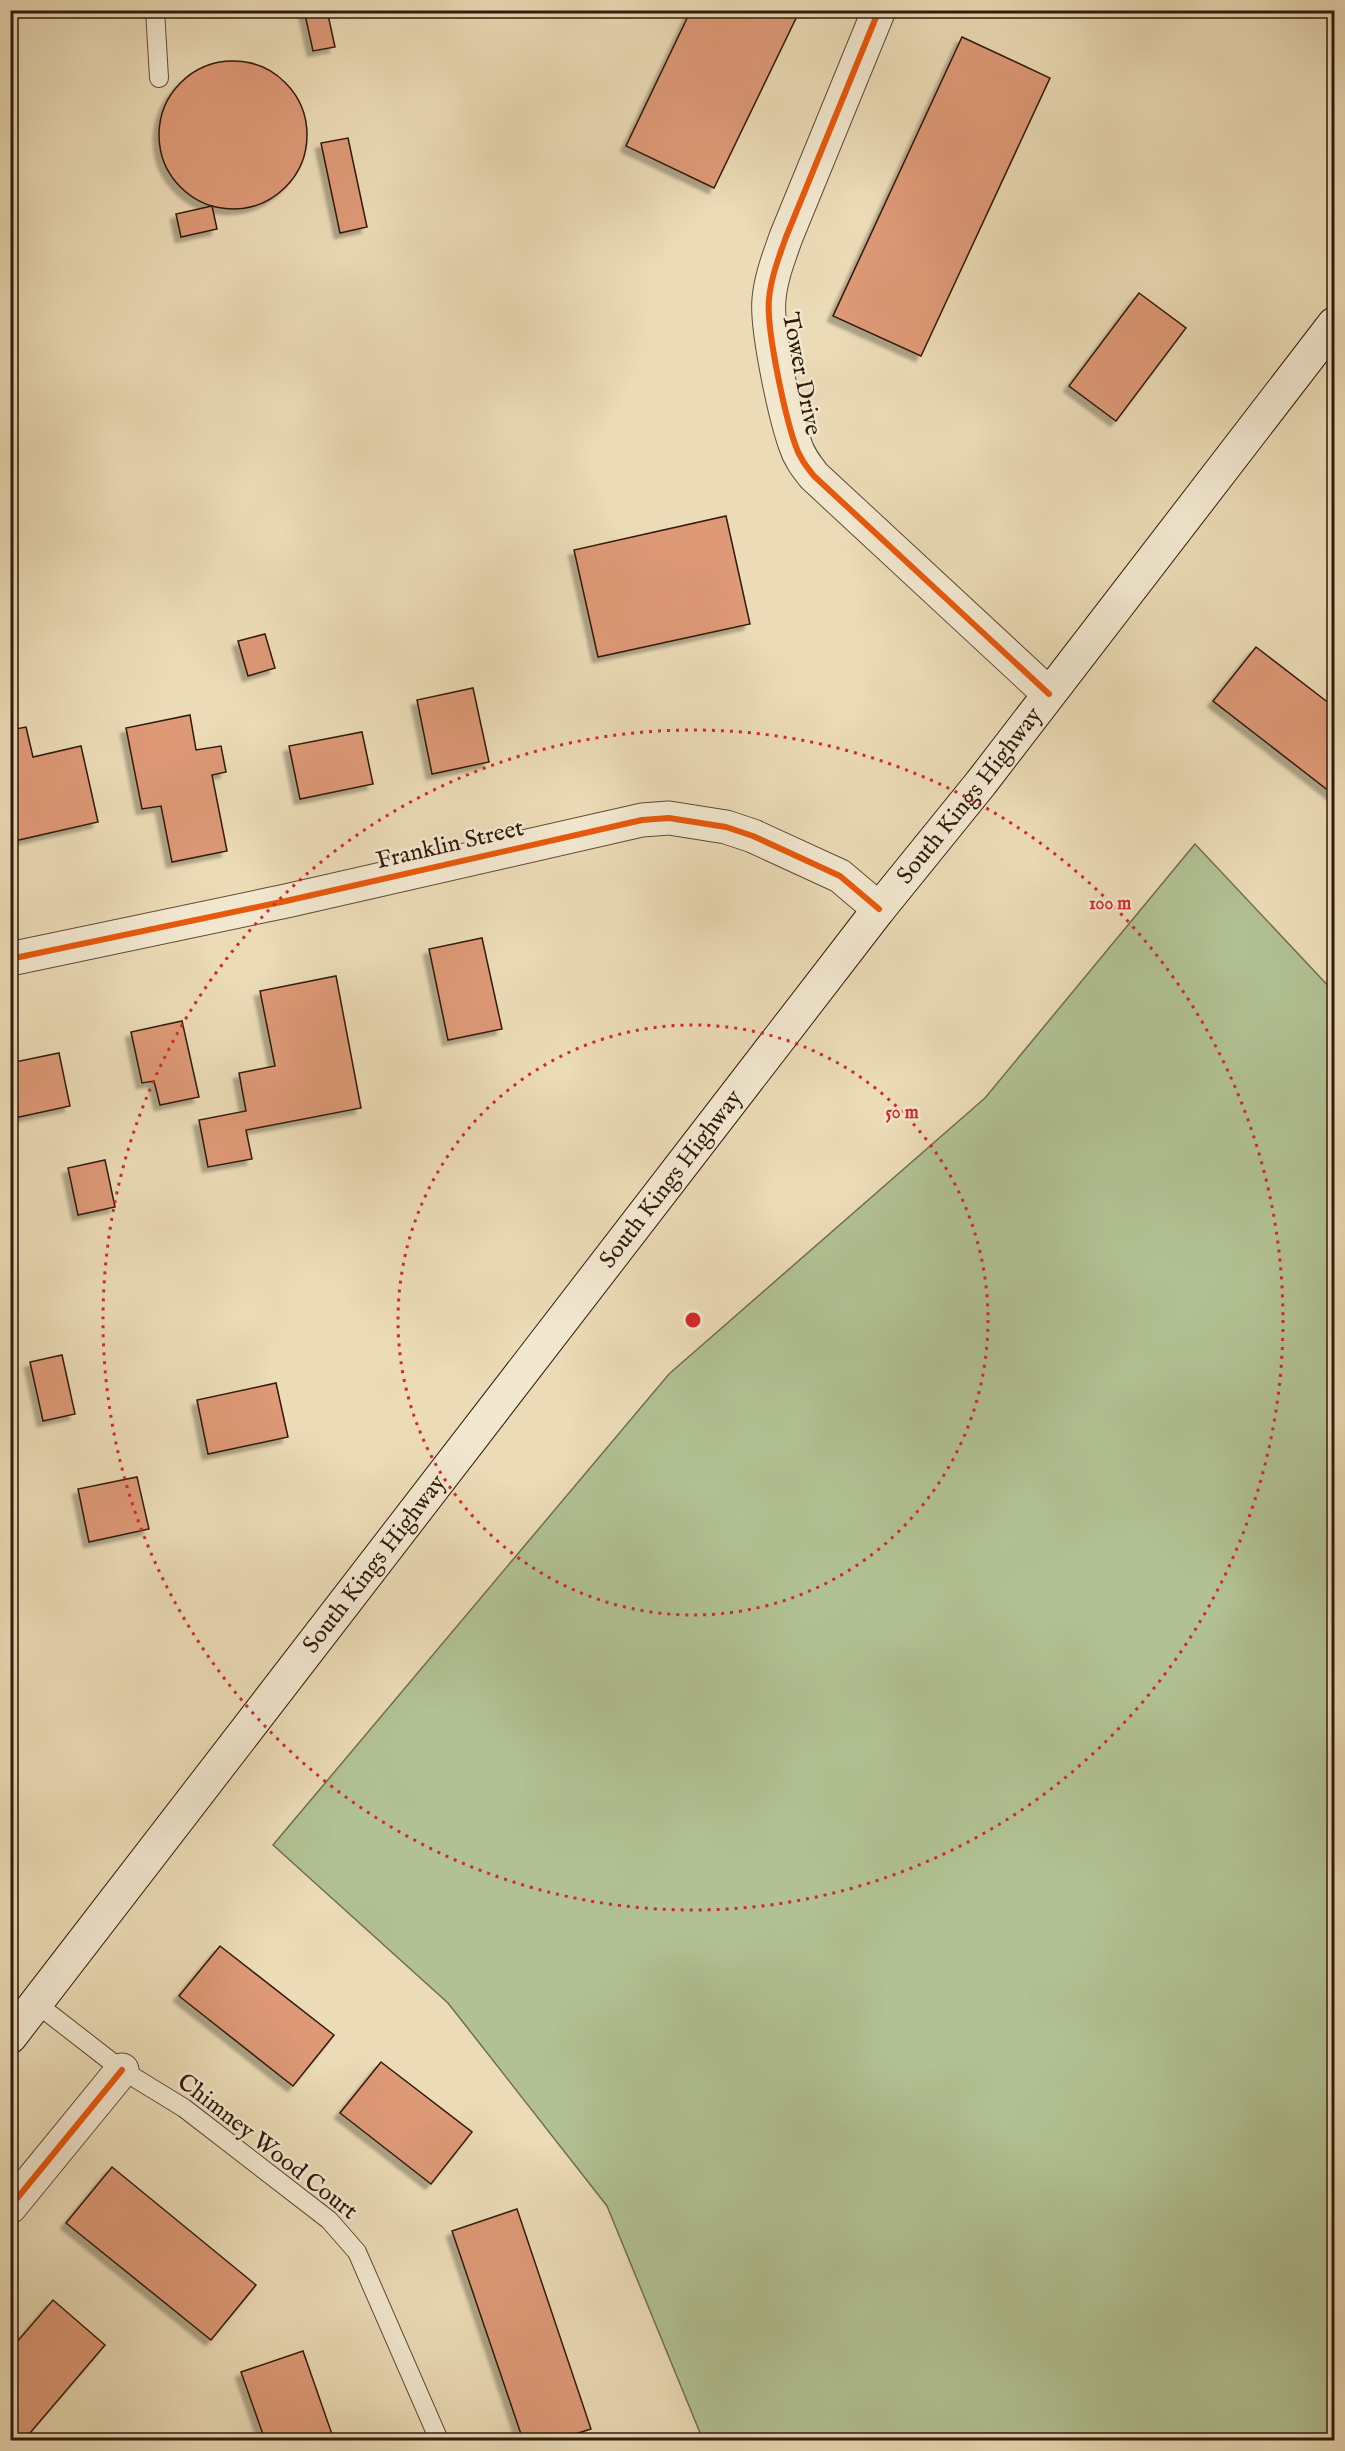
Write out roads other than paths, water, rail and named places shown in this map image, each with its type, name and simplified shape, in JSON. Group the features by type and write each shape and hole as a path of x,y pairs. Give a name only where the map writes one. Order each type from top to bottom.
{"main road":[{"name":"Tower Drive","path":"879,10 790,226 774,273 768,301 770,326 787,413 795,444 803,462 814,476 1049,694"},
{"name":"South Kings Highway","path":"10,2037 879,909 1049,694 1335,324"},
{"name":"Franklin Street","path":"10,959 286,901 642,820 669,818 726,827 753,836 840,876 879,909"},
{"path":"10,2207 122,2070"}],"lane":[{"path":"155,10 159,78"},
{"name":"Chimney Wood Court","path":"37,2004 122,2070 184,2109 320,2213 357,2252 439,2440"}]}
